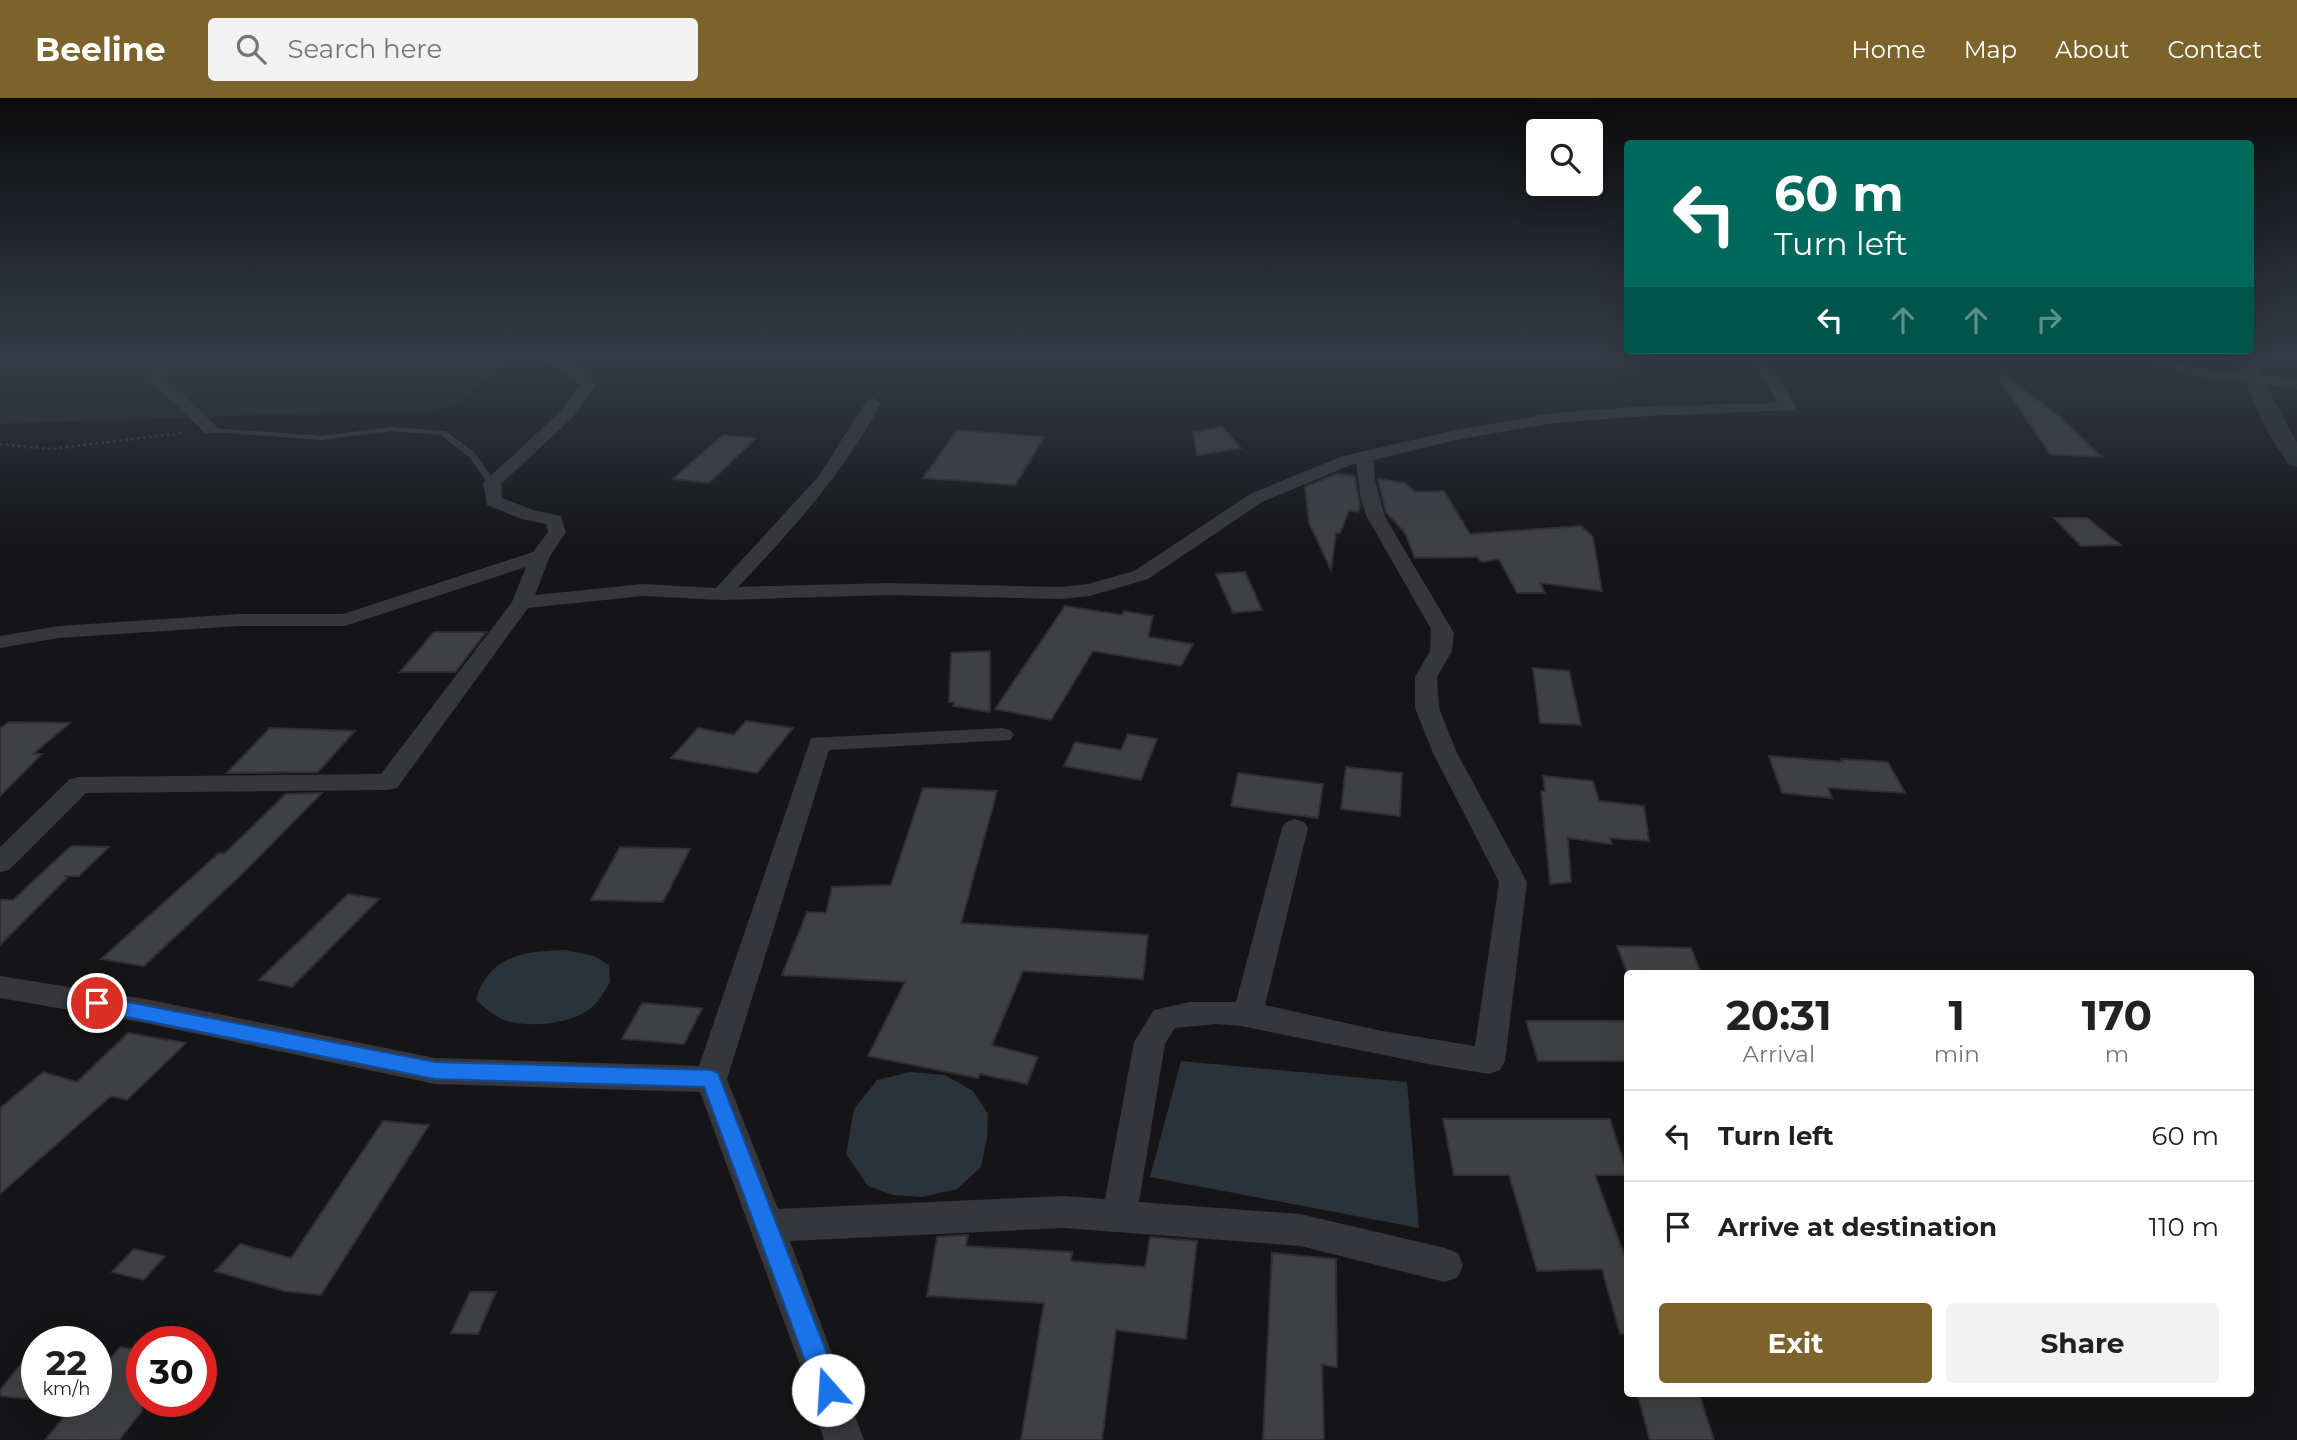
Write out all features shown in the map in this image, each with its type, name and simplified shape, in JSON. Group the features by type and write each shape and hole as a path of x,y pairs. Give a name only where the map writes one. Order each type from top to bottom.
{"street":[{"path":"201,421 211,430"},
{"path":"0,863 79,785 388,782 522,603 540,556 557,532 554,520 528,514 493,500 492,483 560,421"},
{"path":"721,594 817,490 863,421"},
{"path":"522,603 643,590 721,594 889,589 1061,593 1114,585 1141,575 1255,498 1364,457 1456,435 1538,421"},
{"path":"1119,1216 1150,1042 1165,1018 1195,1011 1248,1013 1433,1053 1489,1061 1513,882 1445,754 1427,708 1426,677 1440,660 1443,632 1413,577 1382,531 1372,509 1364,479 1364,457"},
{"path":"0,642 59,632 239,620 345,620 540,556"},
{"path":"844,1440 820,1365 711,1079 819,743 1002,735"},
{"path":"1248,1013 1295,828"},
{"path":"0,987 145,1012 435,1071 711,1079"},
{"path":"766,1226 1063,1212 1300,1230 1445,1265"}],"lane":[{"path":"211,430 322,438 391,429 443,433 472,455 492,483"}],"path":[{"path":"0,443 51,449 211,430"}],"shaded area":[{"path":"0,421 95,421 0,424"},
{"path":"566,950 594,956 609,965 610,982 597,1003 583,1013 551,1023 517,1023 498,1017 476,1000 490,973 500,964 523,954"},
{"path":"1181,1061 1407,1082 1419,1228 1150,1177"},
{"path":"910,1072 945,1075 973,1091 988,1114 987,1138 981,1167 957,1189 922,1197 893,1195 868,1186 846,1154 854,1109 877,1080"}],"building":[{"path":"2027,421 2064,421 2102,457 2050,454"},
{"path":"1222,427 1241,448 1197,455 1193,432"},
{"path":"957,430 1044,437 1015,485 923,478"},
{"path":"723,435 756,438 709,483 673,479"},
{"path":"1336,474 1355,476 1360,506 1358,512 1349,510 1340,533 1336,533 1331,570 1309,523 1305,487"},
{"path":"1378,479 1405,483 1415,492 1444,491 1470,534 1581,526 1593,537 1602,591 1540,583 1545,593 1517,593 1499,559 1482,562 1476,557 1415,558 1405,533 1386,512"},
{"path":"2054,518 2087,518 2121,545 2081,546"},
{"path":"1245,572 1262,610 1233,613 1216,574"},
{"path":"1065,606 1122,615 1124,611 1153,616 1148,637 1193,644 1181,666 1093,651 1051,720 995,709"},
{"path":"434,632 486,632 455,672 400,672"},
{"path":"990,651 990,712 953,706 955,702 949,702 951,653"},
{"path":"1533,668 1569,671 1581,725 1540,723"},
{"path":"746,721 793,728 757,773 671,758 698,728 734,735"},
{"path":"9,722 70,723 33,754 42,754 0,796 0,729"},
{"path":"270,728 355,731 318,772 227,773"},
{"path":"1128,734 1157,739 1141,780 1064,766 1075,742 1121,750"},
{"path":"1769,756 1843,762 1841,759 1888,762 1905,793 1828,788 1832,798 1782,793"},
{"path":"1346,767 1402,773 1400,816 1341,809"},
{"path":"1238,773 1323,784 1318,818 1231,806"},
{"path":"1543,776 1593,781 1599,801 1644,806 1649,841 1610,838 1612,844 1568,838 1571,882 1550,884 1541,791 1545,791"},
{"path":"923,788 997,791 961,923 1148,935 1143,979 1023,971 992,1045 1038,1057 1027,1084 980,1074 978,1078 868,1056 905,982 782,975 807,912 826,913 832,887 891,885"},
{"path":"322,793 241,875 144,966 101,959 219,853 224,854 286,794"},
{"path":"71,846 109,847 79,876 65,876 67,878 0,945 0,900 13,900"},
{"path":"620,847 690,849 663,902 591,900"},
{"path":"348,894 379,899 292,987 259,980"},
{"path":"1617,946 1691,948 1700,970 1626,970"},
{"path":"642,1003 702,1008 684,1044 622,1039"},
{"path":"1526,1021 1624,1021 1624,1061 1538,1061"},
{"path":"128,1033 186,1043 127,1100 111,1096 0,1194 0,1108 43,1072 77,1082"},
{"path":"1443,1119 1610,1119 1624,1163 1624,1175 1595,1175 1624,1254 1624,1334 1620,1334 1602,1269 1537,1271 1509,1175 1454,1175"},
{"path":"383,1121 429,1125 321,1295 284,1291 215,1271 240,1244 291,1258"},
{"path":"968,1235 966,1246 1072,1252 1071,1261 1145,1267 1150,1237 1197,1241 1186,1339 1116,1330 1102,1440 1021,1440 1044,1303 927,1296 937,1237"},
{"path":"134,1249 165,1256 144,1280 112,1272"},
{"path":"1272,1253 1336,1259 1337,1367 1322,1365 1324,1440 1263,1440"},
{"path":"470,1292 496,1292 478,1334 451,1333"},
{"path":"120,1347 126,1348 126,1417 137,1417 119,1440 45,1440 64,1417 112,1417 112,1357"},
{"path":"21,1364 21,1398 0,1396 0,1390"},
{"path":"1638,1397 1700,1397 1714,1440 1650,1440"}],"waterway":[{"path":"2273,421 2297,460"}],"route":[{"path":"97,1003 435,1071 711,1079 828,1390"}]}
